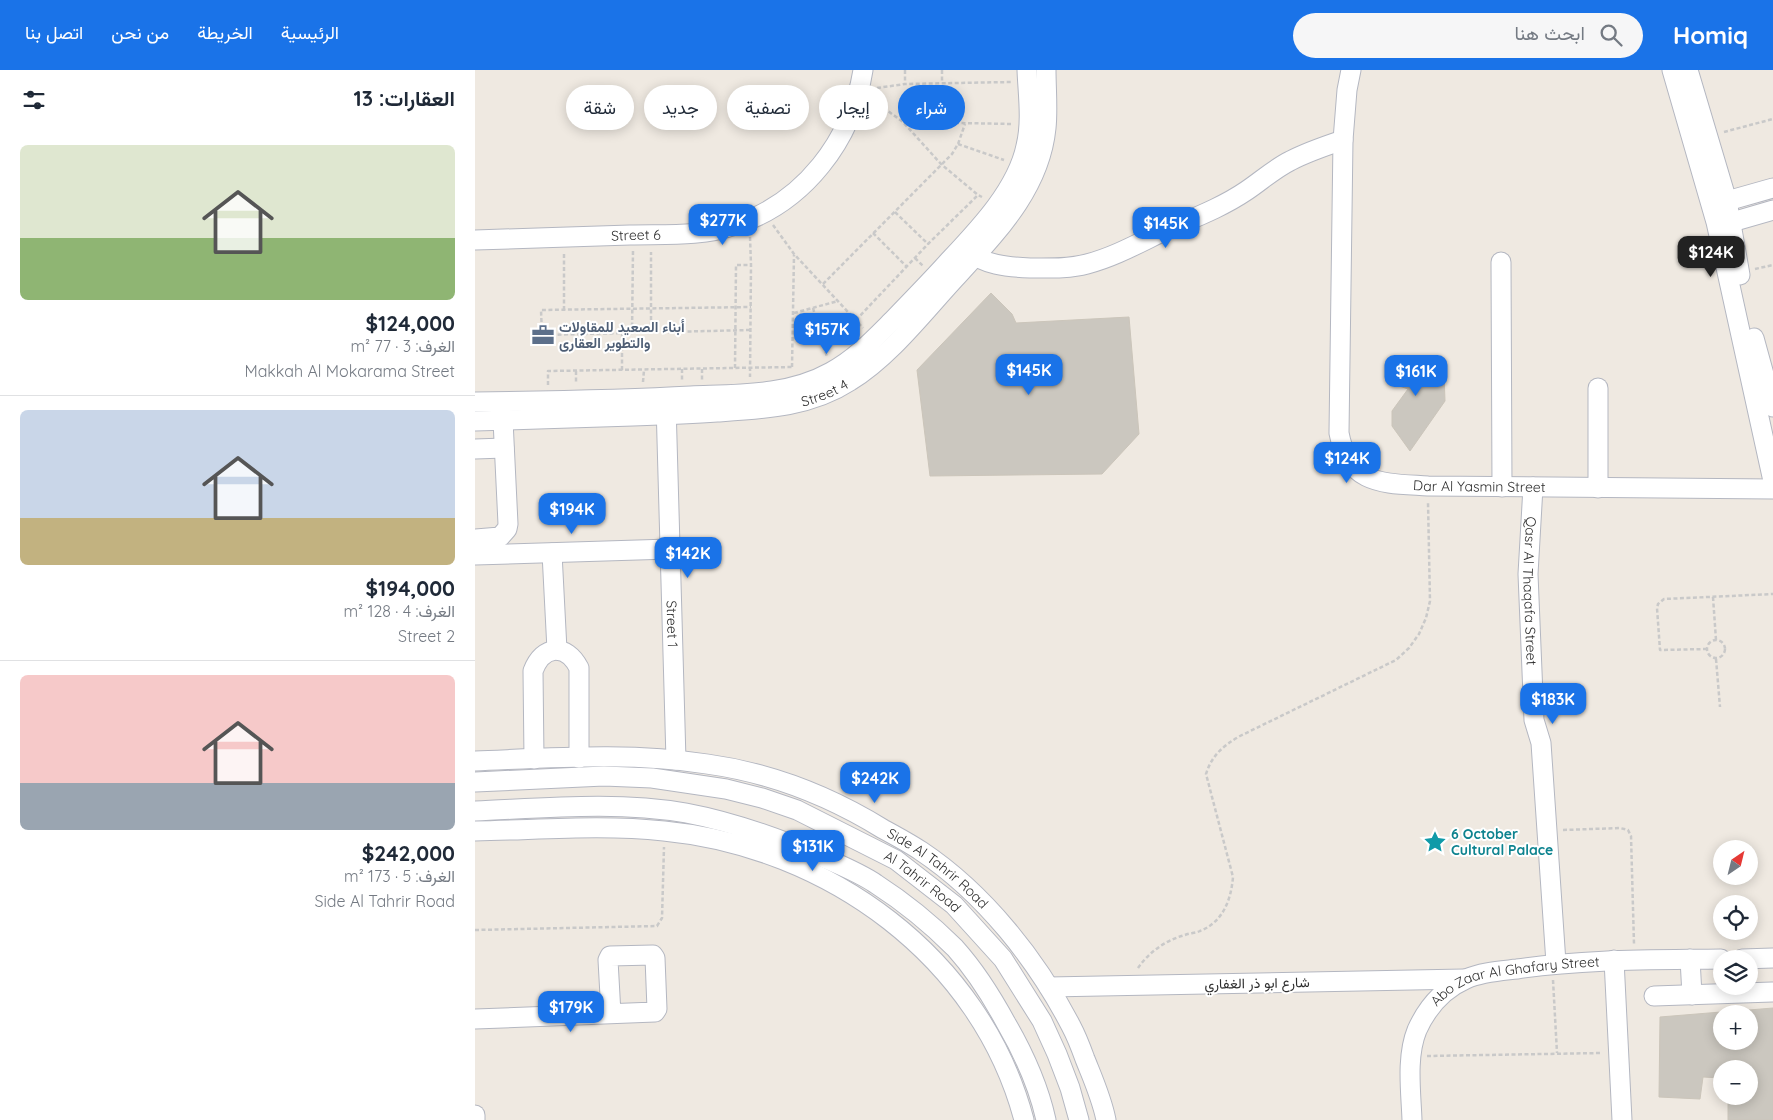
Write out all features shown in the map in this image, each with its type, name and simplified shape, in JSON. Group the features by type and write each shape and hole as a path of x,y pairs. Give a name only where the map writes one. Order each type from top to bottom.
{"street":[{"name":"Street 6","path":"861,85 863,70"},
{"name":"Street 4","path":"475,421 666,407 790,388 831,372 866,347 1018,205 1037,168 1046,128 1045,70"},
{"name":"Dar Al Yasmin Street","path":"1350,70 1343,140 1339,433 1342,448 1349,463 1361,474 1375,481 1428,486 1773,489"},
{"path":"1672,70 1716,222 1773,481"},
{"path":"1688,70 1727,201 1756,346 1773,407"},
{"name":"Street 4","path":"475,402 548,401 739,411 793,405 831,392 866,371 881,358 968,252 1010,186 1020,166 1026,145 1029,123 1027,76"},
{"name":"Street 6","path":"475,240 699,234 735,225 770,210 800,188 826,161 844,130"},
{"path":"968,252 1000,265 1018,268 1058,268 1113,256 1213,209 1246,191 1290,161 1318,148 1343,140"},
{"path":"1727,201 1773,188"},
{"path":"1731,222 1773,210"},
{"path":"1501,262 1502,487"},
{"path":"1598,388 1598,488"},
{"name":"Street 1","path":"666,407 676,760"},
{"path":"475,539 500,536 507,530 503,420"},
{"path":"475,449 504,448"},
{"name":"Qasr Al Thaqafa Street","path":"1533,487 1528,574 1534,720 1541,743 1554,963"},
{"path":"475,555 670,549"},
{"path":"552,553 557,650"},
{"path":"551,779 542,759 533,671 537,660 545,653 557,650 566,653 574,659 579,668 579,758"},
{"name":"Side Al Tahrir Road","path":"475,761 579,758 676,760 708,764 754,773 799,787 854,811 922,852 959,881 998,920 1023,949 1049,987 1073,1028 1103,1106 1106,1120"},
{"name":"Al Tahrir Road","path":"475,782 605,776 652,778 726,789 762,798 797,810 896,860 954,905 1003,959 1041,1021 1053,1045 1070,1088 1079,1120"},
{"name":"Al Tahrir Road","path":"475,810 597,807 639,808 685,813 730,822 770,835 839,864 876,883 919,915 956,950 993,999 1025,1056 1043,1104 1046,1120"},
{"path":"852,838 854,811"},
{"path":"475,831 615,828 664,830 729,843 775,857 810,872 883,914 925,950 951,977 978,1014 1001,1055 1018,1098 1024,1120"},
{"path":"475,1019 611,1014 657,1011 655,958 653,955 610,956 608,960 611,1014"},
{"path":"1758,958 1773,958"},
{"path":"1690,959 1692,995"},
{"name":"Abo Zaar Al Ghafary Street","path":"1412,1120 1412,1046 1416,1032 1431,1006 1452,987 1465,979 1554,963 1713,959"},
{"path":"1614,960 1622,1120"},
{"name":"شارع ابو ذر الغفاري","path":"1049,987 1465,979"},
{"path":"1654,996 1771,992"},
{"path":"475,1115 475,1120"}],"path":[{"path":"905,70 905,84"},
{"path":"942,70 942,84"},
{"path":"888,86 905,84 942,84 1027,76"},
{"path":"1708,136 1773,118"},
{"path":"965,124 1029,123"},
{"path":"910,130 941,164 977,195 997,204"},
{"path":"823,284 941,164 958,144 963,130"},
{"path":"958,144 1020,166"},
{"path":"856,320 977,195"},
{"path":"770,210 773,225 794,254 838,300 866,334 866,347"},
{"path":"895,212 929,244"},
{"path":"735,225 743,228 750,238 750,393"},
{"path":"873,233 907,267"},
{"path":"632,333 633,235"},
{"path":"651,235 651,333"},
{"path":"564,237 564,310"},
{"path":"790,388 793,367 794,254"},
{"path":"735,368 736,265 751,265"},
{"path":"793,313 838,300"},
{"path":"750,330 542,335 541,310 751,307"},
{"path":"813,308 831,372"},
{"path":"622,333 622,370"},
{"path":"548,401 548,372 793,367"},
{"path":"1125,986 1143,960 1155,949 1169,940 1200,932 1215,923 1225,909 1232,894 1233,877 1206,774 1215,755 1240,736 1396,660 1409,648 1419,634 1426,618 1429,601 1428,486"},
{"path":"1707,649 1660,650 1658,604 1664,599 1773,594"},
{"path":"1713,597 1716,640"},
{"path":"1716,640 1723,642 1725,649 1723,656 1716,658 1710,656 1707,649 1709,643 1716,640"},
{"path":"1716,658 1720,707"},
{"path":"1547,831 1620,828 1628,830 1631,836 1634,960"},
{"path":"475,930 657,926 662,918 664,830"},
{"path":"1554,963 1557,1053"},
{"path":"1412,1057 1618,1053"}],"building":[{"path":"991,293 1012,314 1016,323 1129,317 1139,434 1102,474 930,476 917,370"},
{"path":"1435,357 1435,375 1444,374 1445,401 1410,451 1392,426 1392,411 1408,389 1391,383 1390,361"},
{"path":"1773,1008 1773,1120 1728,1120 1728,1105 1758,1105 1758,1060 1713,1060 1713,1078 1703,1077 1700,1099 1659,1097 1660,1017 1713,1013 1713,1050 1758,1050 1758,1009"}],"place":[{"name":"أبناء الصعيد للمقاولات والتطوير العقارى","path":"543,335"},
{"name":"6 October Cultural Palace","path":"1435,842"}]}
